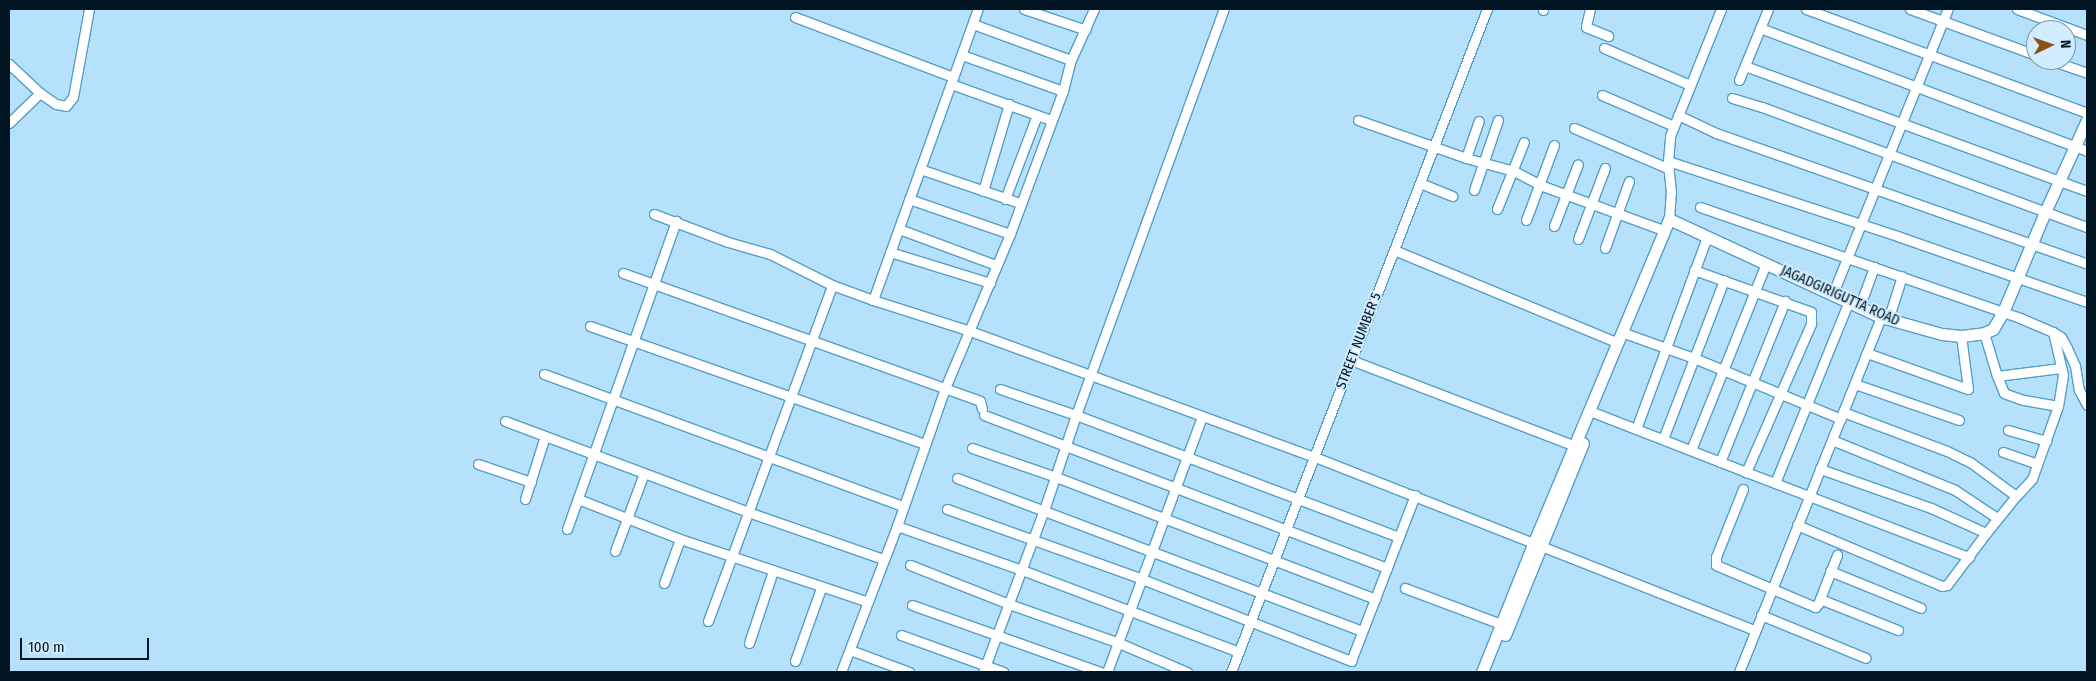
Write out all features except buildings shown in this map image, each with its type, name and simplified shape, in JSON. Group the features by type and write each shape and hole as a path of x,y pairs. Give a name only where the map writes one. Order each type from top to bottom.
{"street":[{"path":"9,64 40,93 56,104 66,106 72,98 89,9"},
{"path":"873,300 978,9"},
{"path":"1024,9 1086,30"},
{"path":"841,672 897,526 945,388 1010,234 1062,91 1071,60 1094,9"},
{"path":"984,669 1067,447 1076,415 1224,9"},
{"name":"STREET NUMBER 5","path":"1231,672 1487,9"},
{"path":"1590,9 1586,26 1608,36"},
{"path":"1577,447 1595,412 1669,224 1671,192 1668,165 1670,136 1721,9"},
{"path":"1739,80 1768,9"},
{"path":"1806,9 1930,53 2018,89 2087,113"},
{"path":"1910,9 2026,51"},
{"path":"1833,294 1948,9"},
{"path":"2017,9 2087,35"},
{"path":"795,17 1051,120"},
{"path":"973,24 1071,60"},
{"path":"1760,28 2087,151"},
{"path":"1604,48 1690,85"},
{"path":"962,55 1062,91"},
{"path":"1745,66 1903,122 2087,191"},
{"path":"9,123 40,93"},
{"path":"1602,94 1674,126"},
{"path":"1732,98 2087,227"},
{"path":"983,191 1009,104"},
{"path":"1005,199 1037,115"},
{"path":"1678,115 1716,133 2087,264"},
{"path":"1358,120 1466,158 1514,171 1540,185 1618,214 1669,224"},
{"path":"1474,190 1498,120"},
{"path":"2058,406 2022,400 2004,393 1984,333 1992,329 2003,312 2045,212 2087,120"},
{"path":"1466,158 1480,122"},
{"path":"1574,128 1668,165 1900,237 2087,302"},
{"path":"1497,210 1524,142"},
{"path":"1526,220 1554,145"},
{"path":"1554,226 1578,164"},
{"path":"1578,238 1605,168"},
{"path":"920,169 1020,203"},
{"path":"1605,248 1630,181"},
{"path":"1420,183 1453,196"},
{"path":"909,200 1010,234"},
{"path":"1700,206 1902,276 2054,332 2061,337 2067,348 2075,366 2079,390 2087,405"},
{"path":"654,214 728,242 770,254 832,284 873,300 970,331 1315,457 1538,543 1754,630"},
{"path":"567,529 676,221"},
{"path":"1490,672 1616,342 1669,224"},
{"name":"JAGADGIRIGUTTA ROAD","path":"1669,224 1707,237 1884,318 1920,329 1961,336 1984,333"},
{"path":"899,229 996,265"},
{"path":"1636,429 1707,237"},
{"path":"1394,250 1616,342"},
{"path":"890,252 990,283"},
{"path":"1691,450 1766,263"},
{"path":"1775,483 1806,406 1854,304 1874,267"},
{"path":"1694,270 1785,301 1810,312 1811,324 1746,472"},
{"path":"623,273 945,388 980,402 983,412 1067,447 1387,568"},
{"path":"1739,672 1754,630 1867,354 1902,276"},
{"path":"1663,439 1724,280"},
{"path":"708,621 832,284"},
{"path":"1720,462 1785,301"},
{"path":"590,326 925,444"},
{"path":"1797,525 1942,586 1946,586 1997,518 2032,479 2058,406 2063,375 2054,332"},
{"path":"1627,334 1781,392 1806,406 1842,415 1947,451 1970,462 2016,496"},
{"path":"1867,354 1968,389 1961,336"},
{"path":"1351,360 1577,447"},
{"path":"1997,376 2061,368"},
{"path":"544,374 903,506"},
{"path":"1855,384 1959,420"},
{"path":"1000,389 1076,415 1398,537"},
{"path":"1595,412 1968,557"},
{"path":"1107,672 1202,417"},
{"path":"504,421 748,512 883,559"},
{"path":"2008,430 2046,441"},
{"path":"525,499 545,436"},
{"path":"1832,440 1955,490 1997,518"},
{"path":"972,448 1056,477 1375,599"},
{"path":"2003,452 2037,464"},
{"path":"478,464 530,482"},
{"path":"1820,469 1931,508 1986,533"},
{"path":"615,552 644,473"},
{"path":"957,478 1153,550 1362,631"},
{"path":"1744,490 1715,562 1716,565 1810,607 1815,607 1837,555"},
{"path":"947,509 1142,579 1351,661 1415,495"},
{"path":"578,499 680,539 821,588 868,602"},
{"path":"897,526 1022,570 1239,652"},
{"path":"664,583 680,539"},
{"path":"1482,672 1501,624 1538,543"},
{"path":"910,565 1009,604 1118,643 1187,672"},
{"path":"749,643 774,571"},
{"path":"1830,571 1921,608"},
{"path":"795,661 821,588"},
{"path":"1405,588 1501,624"},
{"path":"1820,599 1898,630"},
{"path":"912,605 1100,672"},
{"path":"1761,615 1866,658"},
{"path":"901,635 984,669 1003,672"},
{"path":"850,650 909,672"}]}
